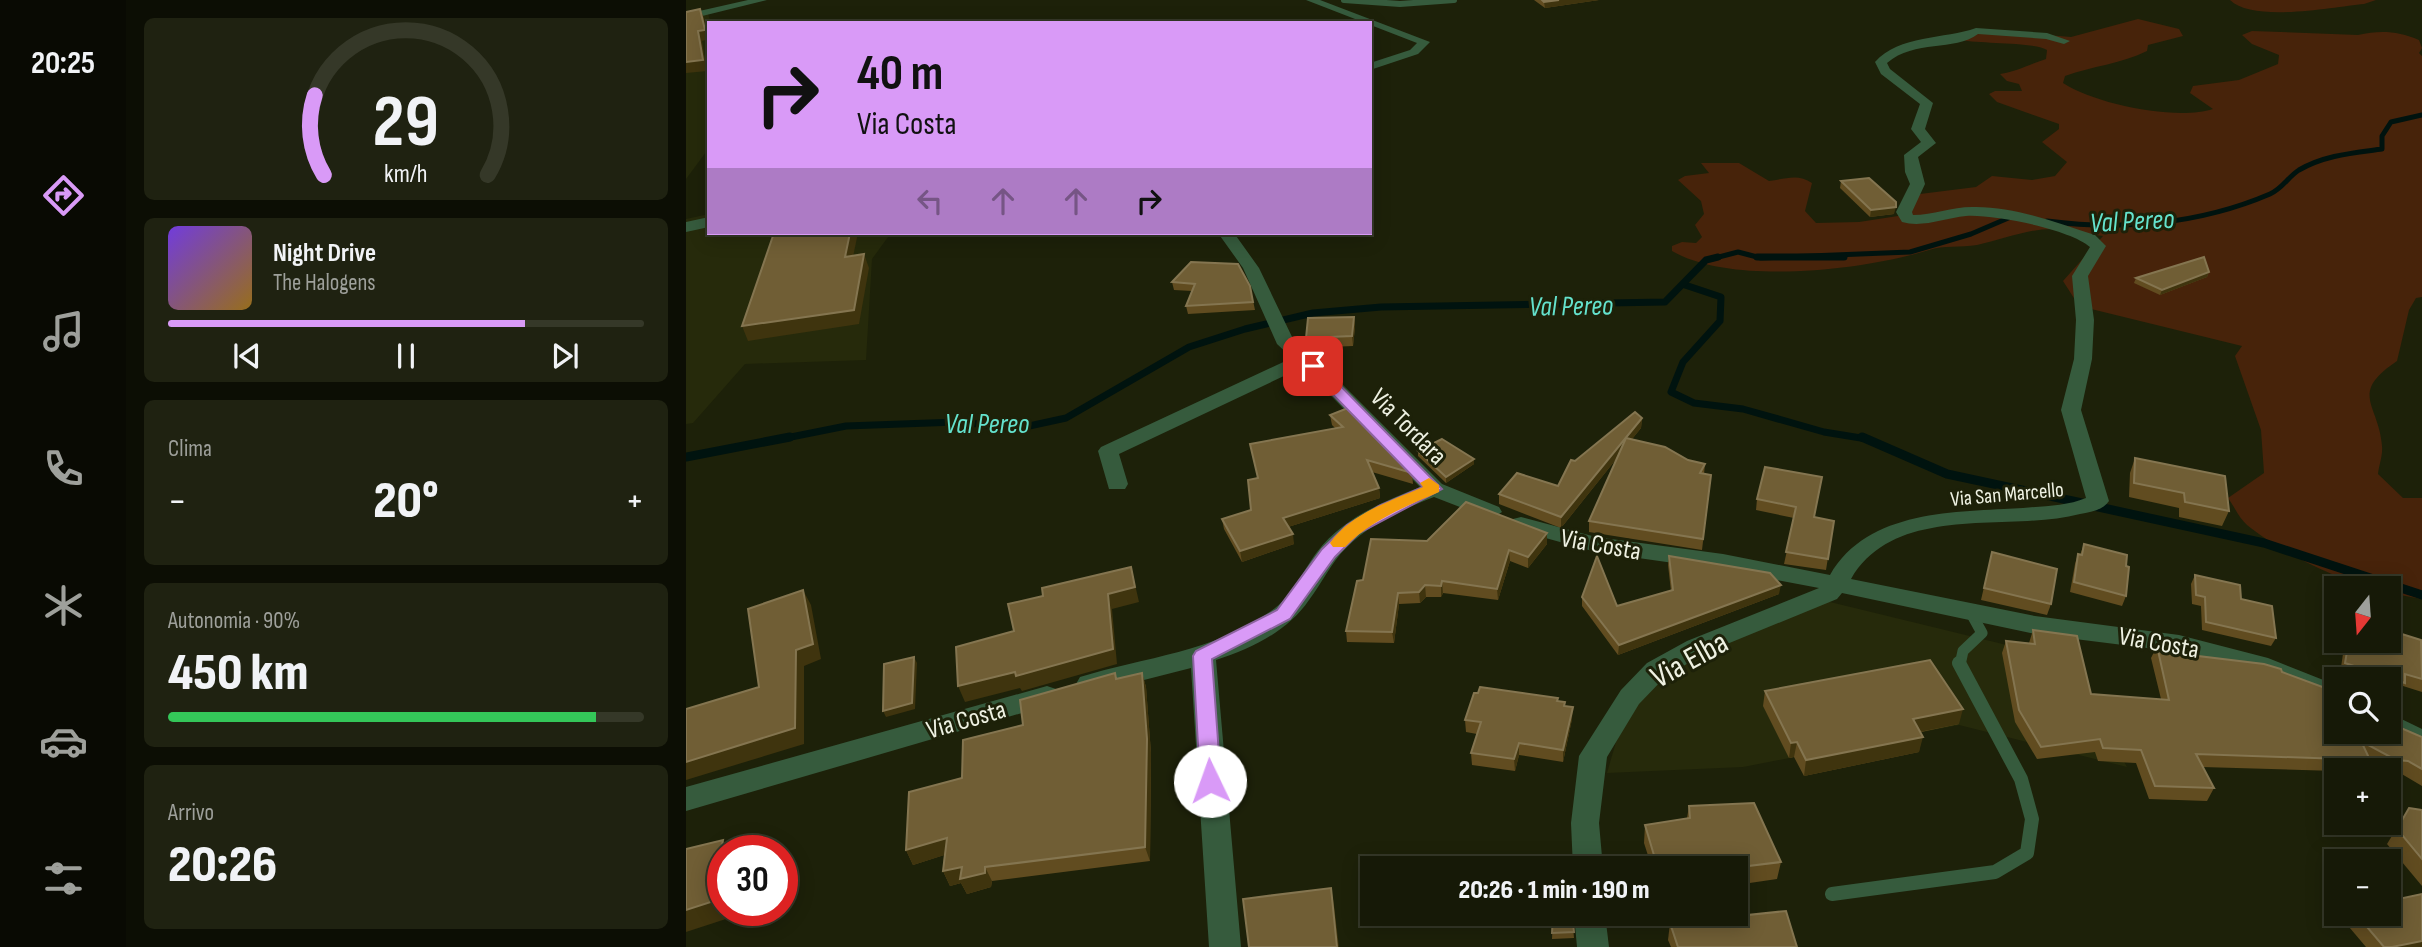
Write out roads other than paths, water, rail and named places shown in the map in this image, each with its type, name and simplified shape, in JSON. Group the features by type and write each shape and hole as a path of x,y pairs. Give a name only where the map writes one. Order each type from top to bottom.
{"street":[{"path":"686,17 708,15 762,0"},
{"path":"1311,0 1365,21"},
{"path":"1372,23 1416,37 1424,43 1414,52 1372,66"},
{"name":"Via San Marcello","path":"1839,583 1848,561 1864,547 1902,528 1969,518 2079,510 2098,501 2071,410 2083,359 2085,320 2080,276 2098,246 2089,238 2004,215 1974,211 1917,220 1907,219 1904,212 1919,191 1919,183 1909,164 1911,155 1929,143 1919,129 1927,103 1885,71 1881,62 1887,55 1906,48 1969,37 1976,31 2047,36 2064,41"},
{"path":"686,227 707,222"},
{"name":"Via Tordara","path":"1227,235 1251,268 1286,344 1434,489"},
{"path":"1117,484 1108,451 1304,360"},
{"name":"Via Costa","path":"686,799 1117,676 1203,656 1284,614 1329,553 1353,529 1385,509 1434,489 1549,535 1839,583 2038,626 2125,634 2222,653 2289,673 2324,690"},
{"name":"Via Elba","path":"1587,856 1585,823 1593,756 1630,697 1656,670 1696,647 1817,598 1839,583"},
{"path":"1203,656 1225,947"},
{"path":"2401,730 2422,741"},
{"path":"1591,926 1593,947"}],"lane":[{"path":"1344,0 1400,4 1454,0"},
{"path":"1832,894 1995,872 2027,853 2032,819 2021,779 1959,663 1963,650 1982,633 1971,613"}],"waterway":[{"name":"Val Pereo","path":"2047,221 2132,225 2160,223 2216,212 2270,194 2299,170 2319,161 2339,155 2382,149 2382,136 2391,122 2422,115"},
{"name":"Val Pereo","path":"1786,257 1910,252 1971,234 2013,216"},
{"name":"Val Pereo","path":"1711,259 1738,252 1757,257"},
{"name":"Val Pereo","path":"781,439 846,426 957,422 1020,428 1066,418 1189,347 1245,329 1313,313 1381,307 1665,302 1706,260 1718,257"},
{"name":"Val Pereo","path":"1757,257 1786,257"},
{"name":"Val Pereo","path":"1757,257 1786,257"},
{"name":"Val Pereo","path":"1786,257 1844,257"},
{"path":"1685,285 1721,297 1720,321 1683,362 1671,392 1694,403 1743,409 1824,432 1866,439"},
{"name":"Val Pereo","path":"686,457 790,437"},
{"path":"1862,437 1866,439"},
{"path":"1866,439 1947,474 2082,503"},
{"path":"2094,506 2264,543 2422,595"}]}
